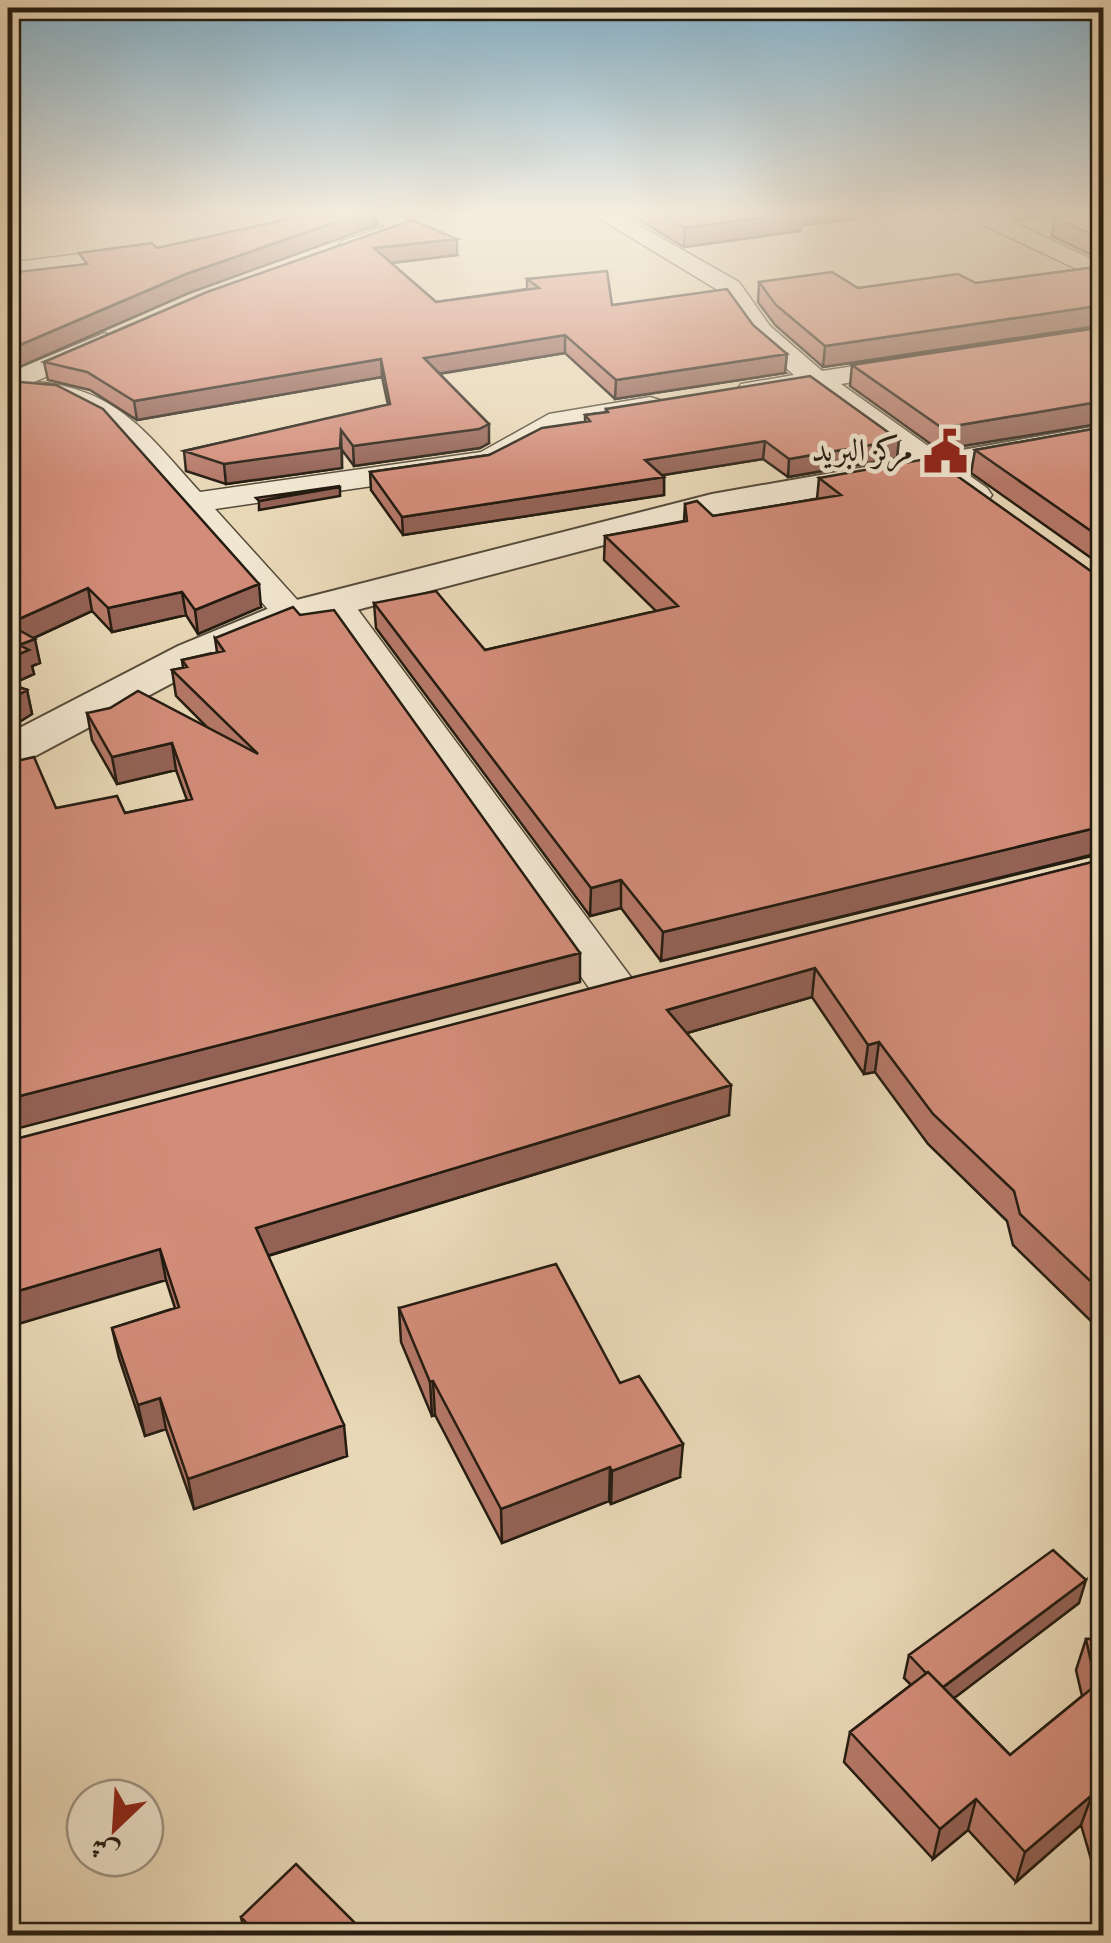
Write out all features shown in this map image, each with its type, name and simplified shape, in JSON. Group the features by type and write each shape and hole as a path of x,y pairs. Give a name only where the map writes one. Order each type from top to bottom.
{"street":[{"path":"743,303 749,318 763,334 816,380 996,510"},
{"path":"8,386 129,331"},
{"path":"724,394 931,362"},
{"path":"8,386 64,394 98,405 119,421 292,614"},
{"path":"190,504 489,460 560,420 670,403"},
{"path":"8,752 193,655 292,614 712,505 1104,435"},
{"path":"336,602 616,991"}],"building":[{"path":"8,303 119,303 8,350"},
{"path":"182,303 737,303 753,325 787,354 616,380 565,335 424,358 489,424 479,429 353,446 341,430 340,448 224,464 184,451 390,404 381,359 134,401 87,372 44,362"},
{"path":"774,303 1104,303 825,346"},
{"path":"1104,327 1104,401 942,428 852,365"},
{"path":"810,376 899,440 789,459 765,441 645,460 664,477 402,517 370,472 489,455 542,428 590,421 585,415 608,412 606,409"},
{"path":"8,381 56,385 103,409 259,584 195,610 182,592 108,608 88,588 8,624"},
{"path":"1104,427 1104,540 975,450"},
{"path":"932,458 1095,574 1104,576 1104,826 663,932 621,880 591,888 374,603 436,591 485,650 678,606 605,536 687,521 685,504 697,501 713,516 841,495 819,478"},
{"path":"340,486 259,501 256,498"},
{"path":"293,607 300,615 334,610 580,953 8,1099 8,763 34,757 56,808 117,796 125,813 192,799 172,743 112,757 87,713 110,708 138,691 258,754 172,670 187,667 182,660 224,651 215,638"},
{"path":"8,624 35,639 19,645 29,650 8,659"},
{"path":"8,683 27,690 8,701"},
{"path":"1104,859 1104,1294 1020,1214 1014,1191 933,1114 879,1042 868,1045 815,968 667,1010 731,1085 256,1228 344,1425 188,1479 160,1398 138,1405 112,1328 179,1307 160,1249 8,1294 8,1141"},
{"path":"556,1264 620,1383 639,1376 683,1444 501,1509 433,1381 430,1382 399,1308"},
{"path":"1053,1550 1086,1580 943,1687 909,1655"},
{"path":"1086,1639 1104,1639 1104,1835 1092,1795 1025,1852 976,1799 940,1829 850,1732 928,1672 1010,1755 1096,1685"},
{"path":"296,1864 368,1936 259,1936 241,1917"}],"place":[{"name":"مركز البريد","path":"946,452"}]}
